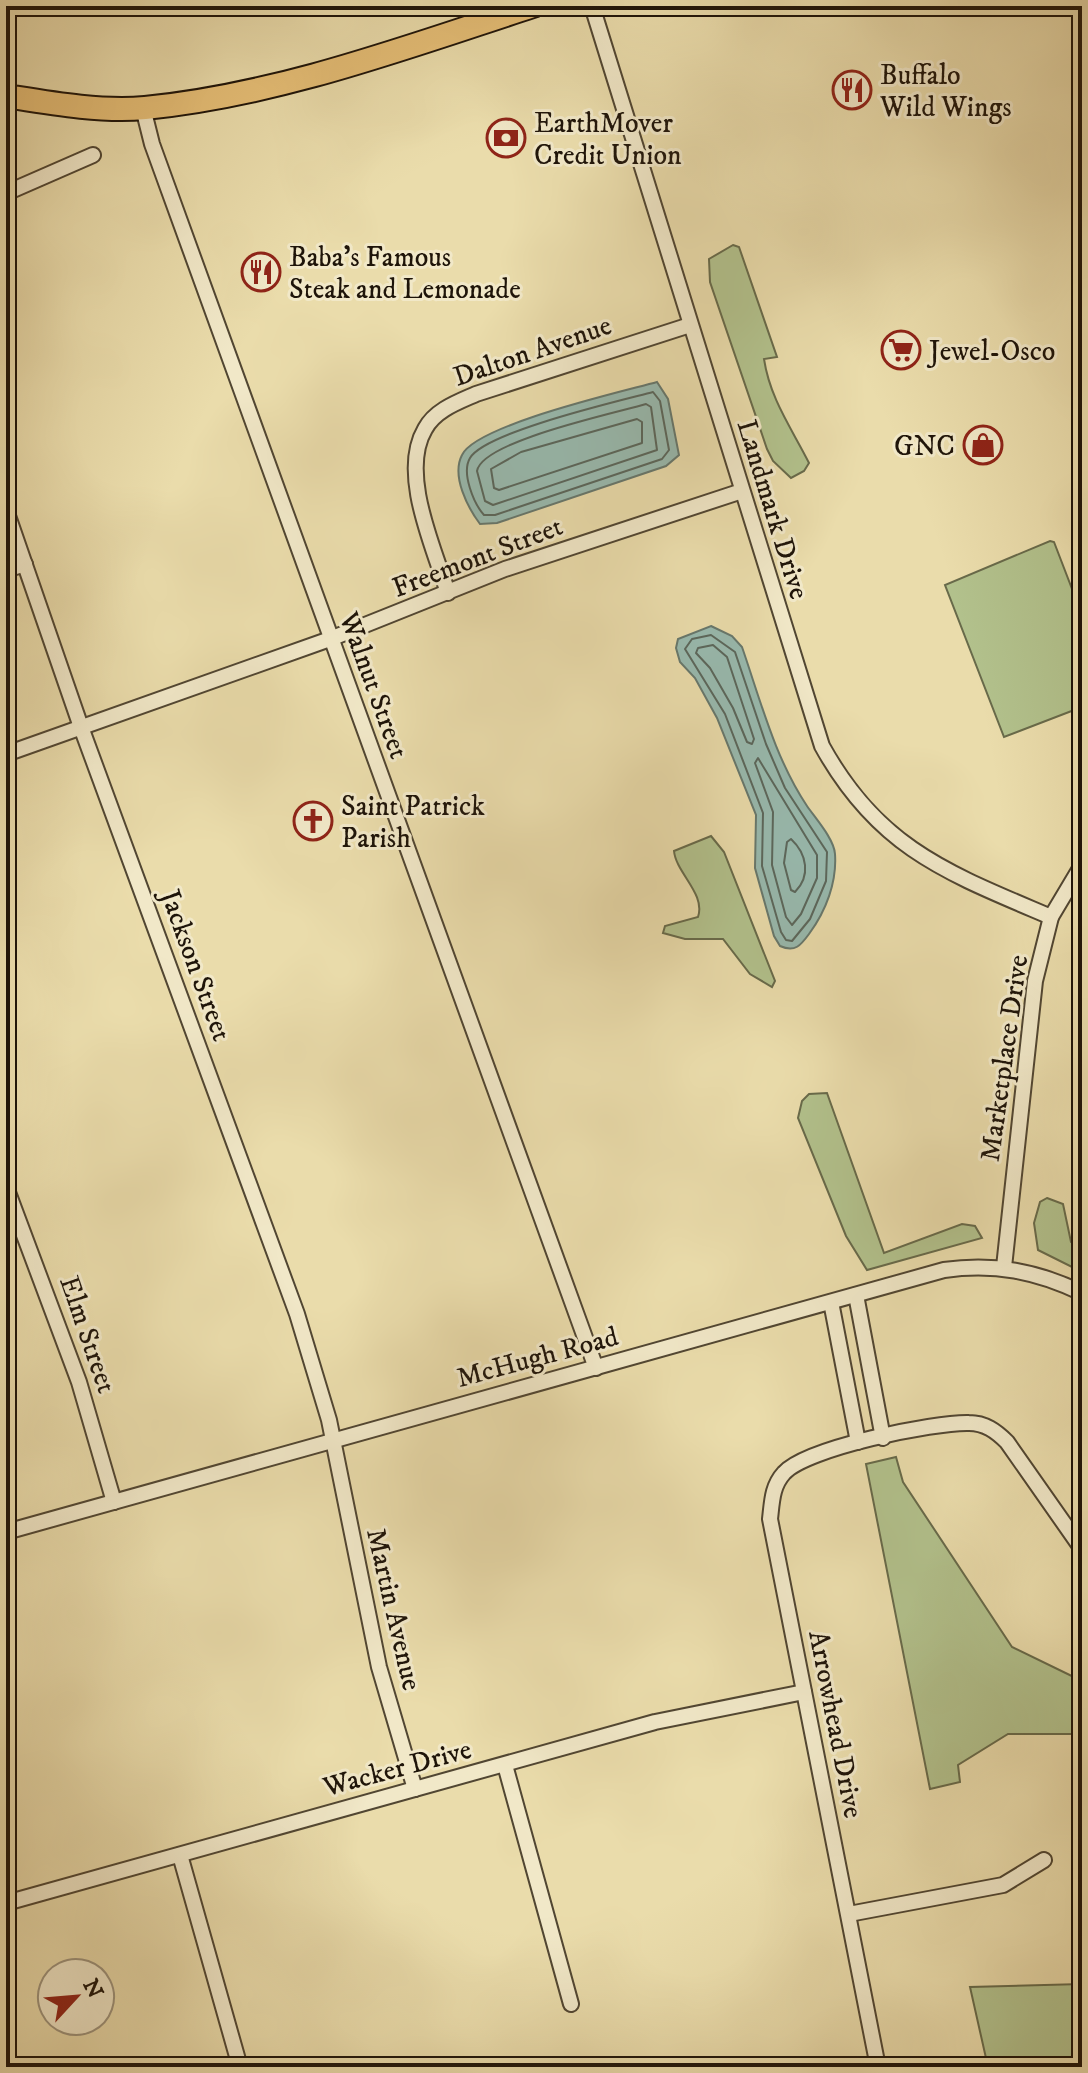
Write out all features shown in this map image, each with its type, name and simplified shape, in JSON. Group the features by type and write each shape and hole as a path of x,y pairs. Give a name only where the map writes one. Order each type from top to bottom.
{"highway":[{"path":"6,96 79,105 143,108 291,81 533,6"}],"street":[{"name":"Landmark Drive","path":"592,6 822,746 851,793 878,824 911,851 948,872 1051,917"},
{"name":"Walnut Street","path":"143,108 152,144 596,1368"},
{"path":"6,193 93,155"},
{"name":"Dalton Avenue","path":"448,593 416,490 416,457 425,428 449,405 690,325"},
{"name":"Freemont Street","path":"6,754 330,639 505,569 742,491"},
{"name":"Jackson Street","path":"6,510 81,727 297,1314 333,1439"},
{"path":"6,570 25,564"},
{"name":"Marketplace Drive","path":"1004,1267 1035,981 1051,917 1082,865"},
{"name":"Elm Street","path":"6,1187 79,1382 114,1502"},
{"name":"McHugh Road","path":"6,1532 944,1270 1004,1267 1052,1278 1082,1293"},
{"path":"856,1295 883,1438"},
{"path":"831,1302 858,1442"},
{"name":"Arrowhead Drive","path":"878,2067 770,1519 772,1492 784,1472 806,1457 858,1442 953,1424 987,1426 1007,1442 1082,1549"},
{"name":"Martin Avenue","path":"333,1439 379,1667 415,1789"},
{"name":"Wacker Drive","path":"6,1903 655,1722 804,1692"},
{"path":"505,1765 571,2004"},
{"path":"180,1855 240,2067"},
{"path":"849,1914 1003,1885 1044,1860"}],"green space":[{"path":"733,245 739,247 777,357 764,359 771,387 809,463 804,471 791,478 773,461 767,449 710,282 709,259"},
{"path":"1054,542 1082,615 1082,707 1004,737 945,585"},
{"path":"711,836 724,852 775,981 772,987 750,974 723,939 685,939 663,933 665,926 698,917 698,900 674,851"},
{"path":"827,1093 884,1253 962,1224 975,1226 982,1238 867,1270 846,1236 798,1118 802,1101 809,1094"},
{"path":"1047,1198 1063,1204 1071,1242 1082,1245 1082,1272 1038,1250 1034,1223 1040,1202"},
{"path":"896,1457 903,1482 1012,1647 1082,1681 1082,1734 1008,1734 958,1765 960,1782 930,1789 866,1464"},
{"path":"1082,1984 1082,2067 988,2067 970,1987"}],"water":[{"path":"657,382 668,399 679,455 666,466 497,523 480,524 466,501 458,472 462,455 473,444 520,421"},
{"path":"711,626 732,636 742,647 786,769 834,848 834,875 825,906 806,938 794,948 780,946 774,936 755,868 756,815 717,718 695,678 680,662 676,648 678,639"}],"place":[{"name":"Buffalo Wild Wings","path":"852,90"},
{"name":"EarthMover Credit Union","path":"506,138"},
{"name":"Baba's Famous Steak and Lemonade","path":"261,272"},
{"name":"Jewel-Osco","path":"901,350"},
{"name":"GNC","path":"983,445"},
{"name":"Saint Patrick Parish","path":"313,821"}]}
